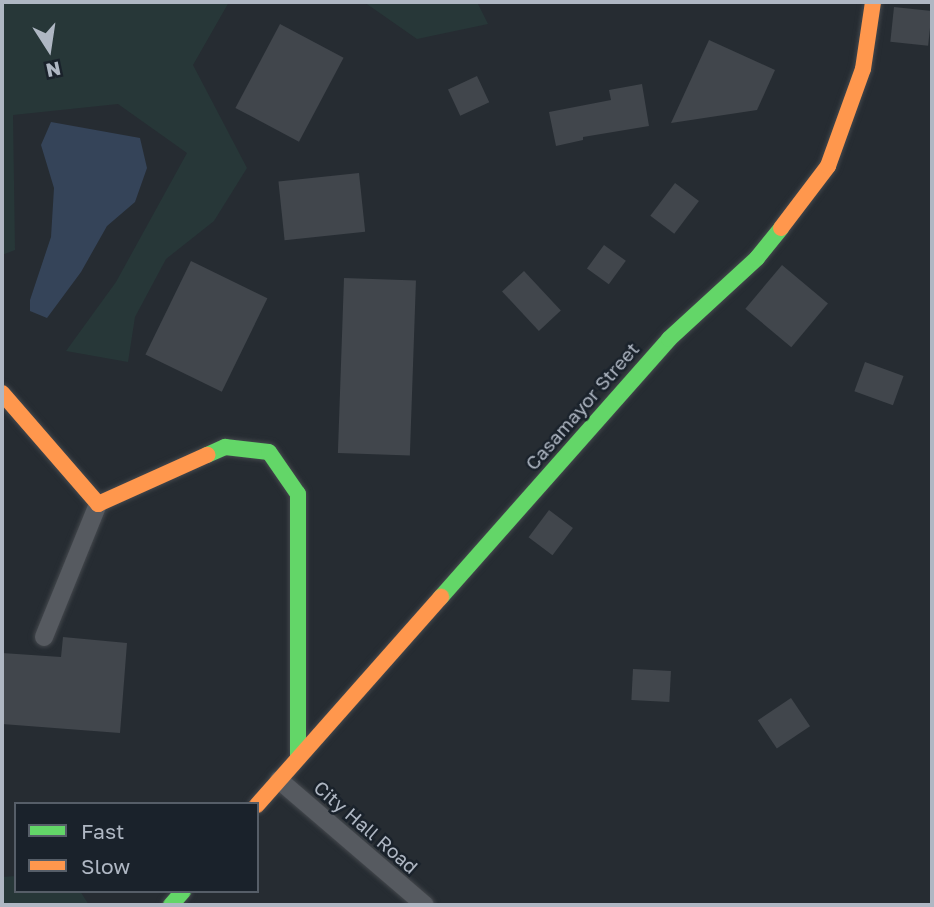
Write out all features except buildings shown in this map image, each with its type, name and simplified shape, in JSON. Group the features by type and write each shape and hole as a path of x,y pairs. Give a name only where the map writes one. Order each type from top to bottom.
{"street":[{"name":"Casamayor Street","path":"259,803 669,340 757,258 828,166 863,69 873,2"},
{"path":"2,393 98,503 225,447 269,452 298,494 298,756"}],"lane":[{"path":"44,636 98,503"},
{"name":"City Hall Road","path":"279,780 425,905"}],"shaded area":[{"path":"2,2 229,2 193,65 247,168 214,221 166,259 135,317 128,362 66,351 116,282 187,153 118,104 13,115 15,250 2,255"},
{"path":"364,2 477,2 488,24 417,39"},
{"path":"14,876 14,893 81,893 89,905 2,905 2,877"}],"water":[{"path":"51,122 140,138 147,168 135,202 107,226 81,272 47,318 30,311 30,300 51,237 54,188 41,145"}],"traffic: fast":[{"path":"441,597 669,339 757,258 781,228"},
{"path":"207,455 225,447 269,452 298,494 298,756"},
{"path":"171,905 181,893"}],"traffic: slow":[{"path":"781,228 828,166 863,69 873,2"},
{"path":"2,393 98,504 207,455"},
{"path":"259,803 441,597"}]}
